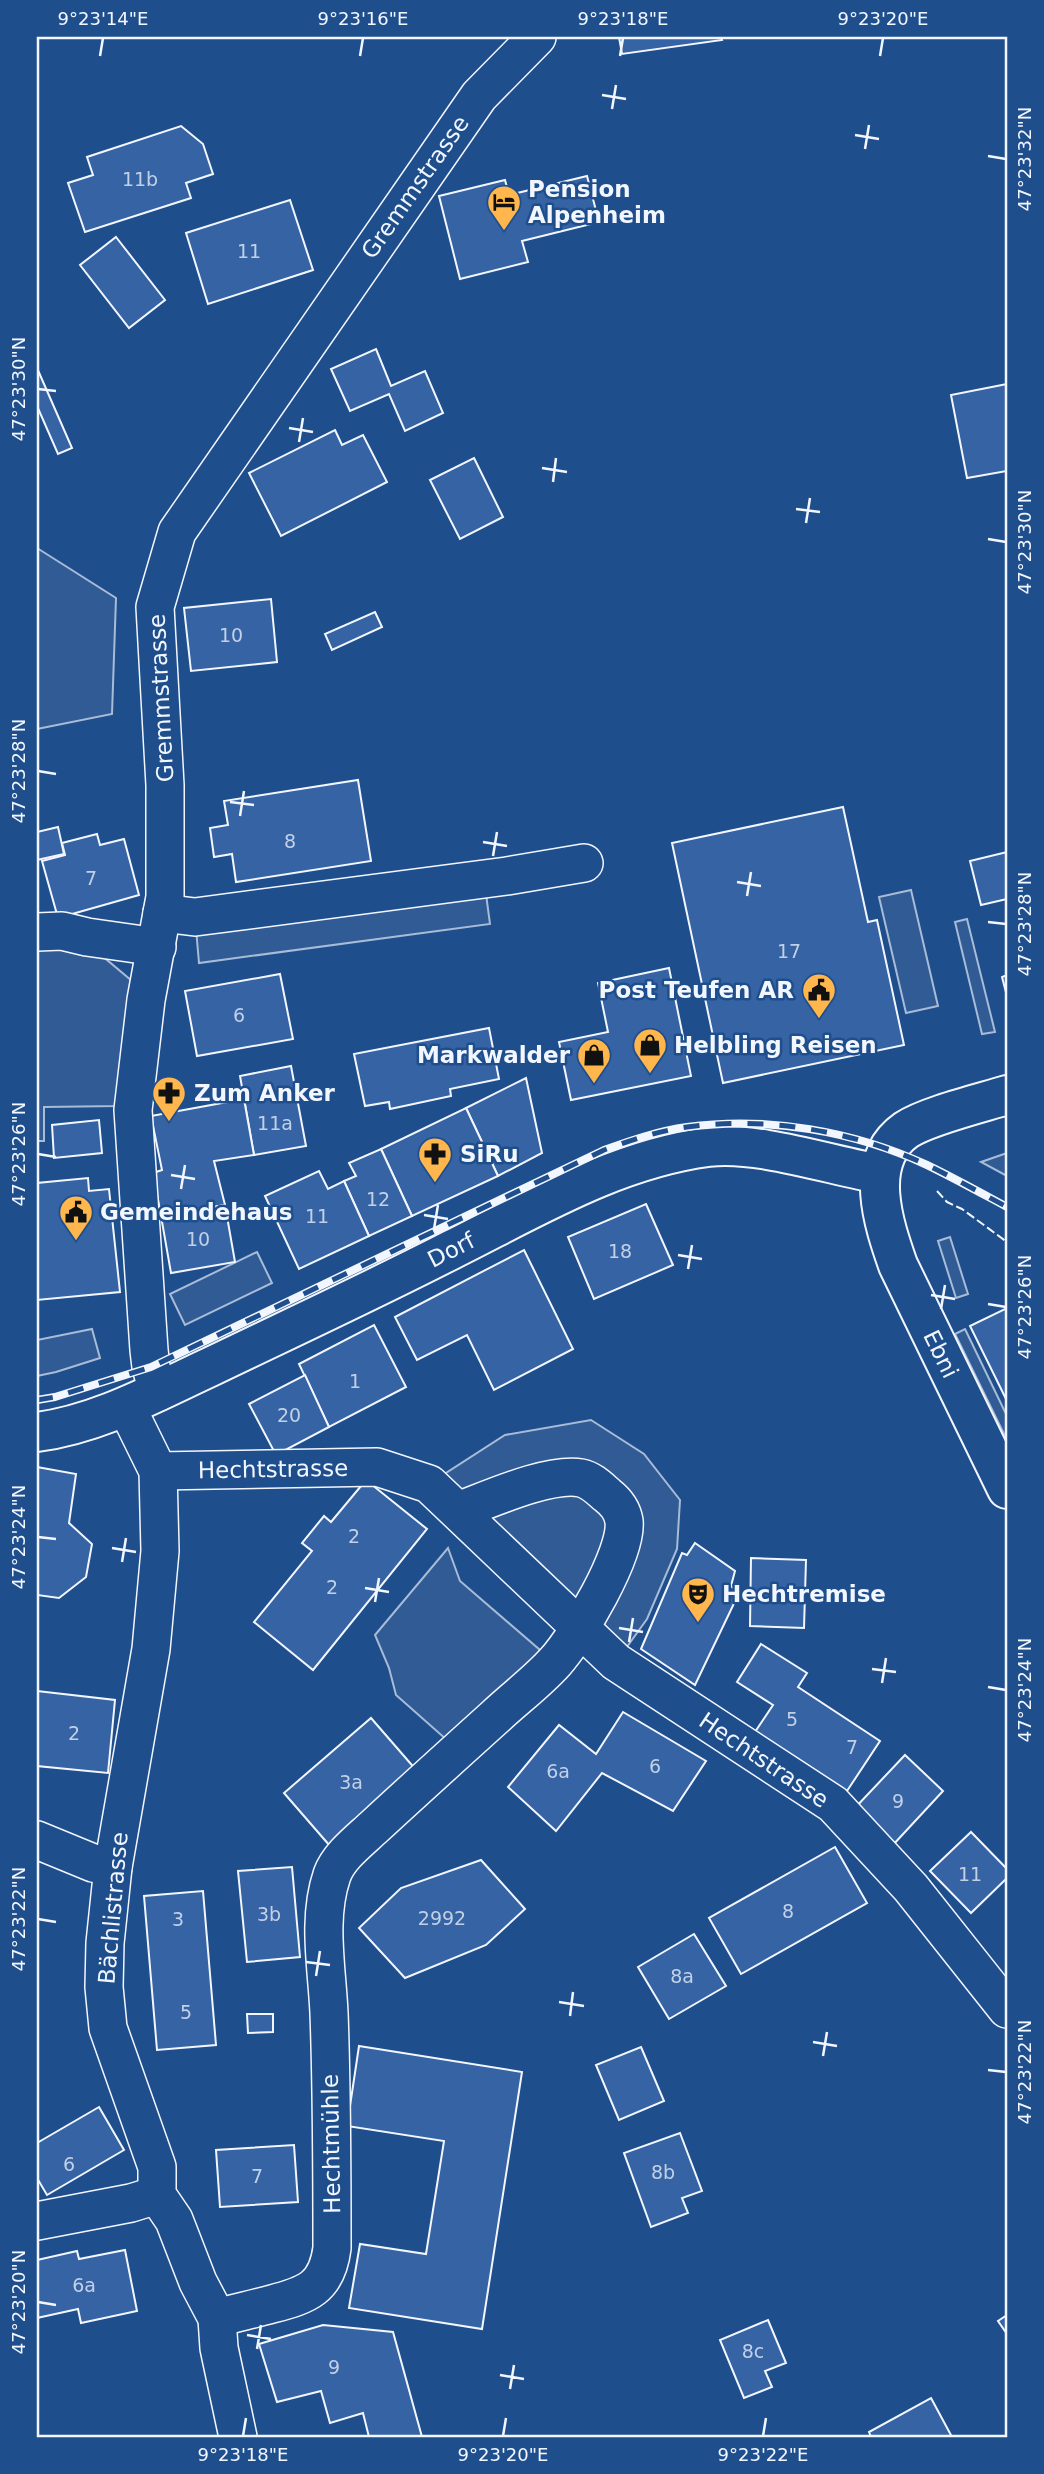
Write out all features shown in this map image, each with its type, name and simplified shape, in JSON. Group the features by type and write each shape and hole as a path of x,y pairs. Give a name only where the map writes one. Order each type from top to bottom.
{"street":[{"name":"Gremmstrasse","path":"142,1399 151,1367 133,1110 146,1000 165,897 165,785 155,607 177,531 480,96 537,37"},
{"path":"37,932 62,931 87,937 160,930 195,917 507,876 584,863"},
{"path":"880,1174 888,1150 905,1131 1007,1095"},
{"name":"Dorf","path":"37,1432 64,1428 142,1399 366,1293 586,1183 638,1162 710,1147 741,1147 880,1174"},
{"name":"Ebni","path":"880,1174 887,1235 898,1265 1007,1489"},
{"name":"Bächlistrasse","path":"142,1399 158,1471 160,1551 155,1615 113,1867 105,1943 104,1987 108,2028 158,2167 157,2195"},
{"name":"Hechtstrasse","path":"158,1471 377,1467 429,1484 616,1662 833,1804 911,1888 1007,2009"},
{"path":"458,1511 507,1492 573,1477 584,1478 593,1483 617,1503 624,1523 622,1536 601,1591 580,1630"},
{"name":"Hechtmühle","path":"217,2318 303,2295 324,2276 330,2265 332,2128 324,1934 327,1894 333,1871 349,1850 555,1662 580,1630"},
{"path":"37,1840 93,1863 113,1867"},
{"path":"37,2221 131,2203 157,2195 174,2220 198,2282 217,2318 219,2348 238,2437"}],"shaded area":[{"path":"37,548 116,598 112,714 37,729"},
{"path":"484,879 490,924 199,963 195,917"},
{"path":"911,890 938,1006 906,1013 879,897"},
{"path":"967,919 995,1032 982,1034 955,922"},
{"path":"57,942 101,955 132,981 118,1106 44,1107 44,1141 37,1141 37,948"},
{"path":"1007,1153 1007,1176 981,1162"},
{"path":"950,1237 968,1294 956,1298 938,1241"},
{"path":"257,1252 272,1283 185,1325 170,1294"},
{"path":"92,1329 100,1358 37,1376 37,1340"},
{"path":"965,1329 1007,1416 1007,1440 955,1334"},
{"path":"591,1420 644,1454 680,1500 677,1549 647,1619 616,1662 429,1484 505,1435"},
{"path":"448,1548 460,1581 540,1650 532,1662 448,1741 396,1695 389,1668 375,1635"}],"building":[{"path":"619,37 721,37 722,40 622,54"},
{"path":"181,126 203,144 213,174 186,183 191,198 85,232 68,183 93,175 87,157"},
{"name":"Pension Alpenheim","path":"587,176 599,222 522,241 528,262 460,279 439,196 505,180 509,195"},
{"path":"290,200 313,270 208,304 186,233"},
{"path":"116,237 165,300 129,328 80,265"},
{"path":"376,349 391,386 425,371 443,413 405,431 389,394 350,411 331,369"},
{"path":"37,368 72,448 58,454 37,406"},
{"path":"1007,384 1007,471 967,478 951,395"},
{"path":"335,430 342,445 363,435 387,482 281,536 249,473"},
{"path":"474,458 503,517 460,539 430,480"},
{"path":"271,599 277,662 191,671 184,608"},
{"path":"375,612 382,627 332,650 325,634"},
{"path":"358,780 371,861 236,882 232,854 214,857 210,828 228,825 224,801"},
{"path":"843,807 868,922 877,920 904,1045 723,1083 672,843"},
{"path":"58,827 64,854 37,860 37,832"},
{"path":"97,834 100,845 124,839 139,895 58,918 42,861 65,855 62,843"},
{"path":"1007,852 1007,899 981,905 970,861"},
{"path":"669,968 691,1076 571,1100 559,1042 608,1032 598,983"},
{"path":"280,974 293,1039 197,1056 185,991"},
{"path":"1007,975 1007,996 1002,977"},
{"path":"489,1028 499,1079 450,1089 451,1096 390,1109 389,1102 365,1106 354,1054"},
{"path":"291,1066 306,1146 254,1155 240,1076"},
{"path":"526,1078 542,1153 498,1176 466,1108"},
{"path":"244,1099 254,1155 214,1161 225,1205 161,1216 153,1173 162,1170 151,1116"},
{"path":"466,1108 498,1176 412,1216 381,1149"},
{"path":"99,1120 102,1153 54,1158 52,1125"},
{"path":"381,1149 412,1216 369,1236 344,1181 356,1176 349,1163"},
{"path":"319,1171 328,1189 344,1181 369,1236 299,1269 265,1196"},
{"name":"Gemeindehaus","path":"88,1178 89,1191 109,1189 120,1292 37,1300 37,1183"},
{"path":"646,1204 673,1265 594,1299 568,1237"},
{"path":"225,1205 235,1262 171,1273 161,1216"},
{"path":"524,1250 573,1349 494,1390 467,1335 417,1360 395,1317"},
{"path":"1007,1308 1007,1401 970,1326"},
{"path":"374,1325 406,1387 329,1427 299,1364"},
{"path":"305,1375 329,1427 276,1455 249,1404"},
{"path":"37,1467 76,1474 69,1523 92,1544 86,1577 59,1598 37,1595"},
{"path":"366,1480 427,1529 313,1670 254,1622 312,1551 302,1543 324,1516 331,1522"},
{"path":"695,1543 735,1571 731,1586 739,1593 695,1685 641,1649 682,1553 687,1555"},
{"path":"751,1558 806,1560 804,1628 750,1626"},
{"path":"761,1644 807,1673 798,1687 880,1741 847,1791 755,1732 773,1705 737,1682"},
{"path":"37,1691 115,1700 108,1773 37,1766"},
{"path":"623,1712 706,1761 673,1811 602,1773 556,1831 508,1787 559,1725 596,1754"},
{"path":"371,1718 417,1771 330,1846 284,1793"},
{"path":"905,1755 943,1791 892,1846 853,1810"},
{"path":"971,1832 1007,1869 1007,1878 971,1913 930,1871"},
{"path":"835,1847 867,1903 741,1974 709,1918"},
{"path":"481,1860 525,1909 486,1945 405,1978 359,1928 401,1888"},
{"path":"292,1867 300,1957 247,1962 238,1871"},
{"path":"203,1891 216,2045 157,2050 144,1896"},
{"path":"694,1934 726,1986 669,2019 638,1967"},
{"path":"247,2014 273,2014 273,2032 248,2033"},
{"path":"359,2046 522,2072 482,2329 349,2308 360,2244 426,2254 444,2141 347,2126"},
{"path":"641,2047 664,2101 619,2120 596,2065"},
{"path":"99,2107 124,2150 47,2195 37,2178 37,2143"},
{"path":"680,2133 702,2191 682,2198 688,2213 651,2227 624,2153"},
{"path":"294,2145 298,2202 220,2207 216,2150"},
{"path":"125,2250 137,2311 81,2323 78,2309 37,2318 37,2260 77,2251 79,2259"},
{"path":"1007,2315 1007,2334 998,2321"},
{"path":"768,2320 786,2363 765,2371 772,2387 744,2398 720,2340"},
{"path":"323,2325 393,2332 422,2437 369,2437 363,2413 330,2423 321,2391 277,2402 259,2344"},
{"path":"931,2398 952,2437 871,2437 869,2432"}],"railway":[{"path":"37,1400 55,1397 151,1367 604,1150 676,1129 717,1124 779,1125 840,1135 870,1143 927,1165 1007,1207"}],"fence":[{"path":"937,1191 947,1202 962,1209 1007,1242"}],"place":[{"name":"Pension Alpenheim","path":"504,232"},
{"name":"Post Teufen AR","path":"819,1020"},
{"name":"Helbling Reisen","path":"650,1075"},
{"name":"Markwalder","path":"594,1085"},
{"name":"Zum Anker","path":"169,1123"},
{"name":"SiRu","path":"435,1184"},
{"name":"Gemeindehaus","path":"76,1242"},
{"name":"Hechtremise","path":"698,1624"}]}
